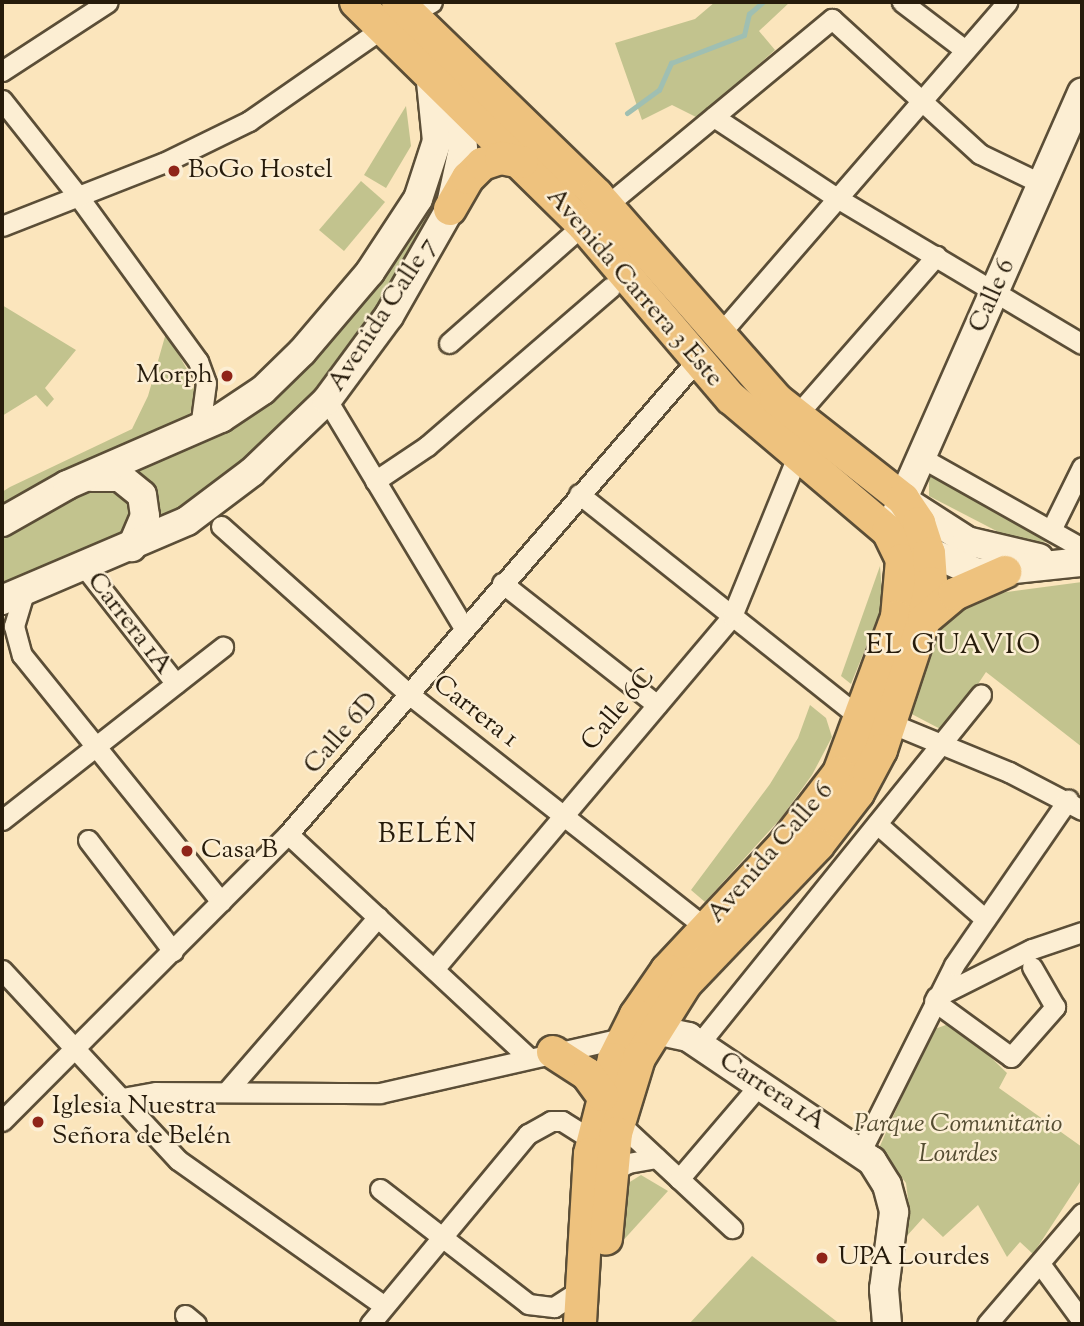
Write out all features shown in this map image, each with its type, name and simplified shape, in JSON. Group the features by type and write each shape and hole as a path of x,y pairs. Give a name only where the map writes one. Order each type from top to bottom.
{"main road":[{"name":"Avenida Carrera 3 Este","path":"356,2 406,11 443,65 461,102 583,225 732,398 797,457 888,531"},
{"name":"Avenida Carrera 3 Este","path":"443,65 607,205 718,336 796,416 903,499"},
{"path":"450,209 468,178 482,164 500,158 522,162"},
{"name":"Avenida Calle 6","path":"600,1324 611,1172 618,1122 631,1077 638,1035 655,986 816,808 876,721 924,620 932,583 929,553 919,523 903,499"},
{"name":"Avenida Calle 6","path":"580,1324 592,1140 602,1095 638,1035 843,815 867,778 885,656 902,589 902,560 888,531"},
{"path":"924,620 955,594 1005,572"},
{"path":"541,1055 587,1074 602,1095"}],"street":[{"path":"2,71 108,2"},
{"path":"902,2 965,50"},
{"path":"718,336 1007,2"},
{"path":"2,226 163,163 249,121 406,11"},
{"path":"607,205 832,19 980,154 1042,184"},
{"name":"Avenida Calle 7","path":"2,522 82,479 200,428 243,405 281,373 341,309 387,250 418,199 434,159 443,65"},
{"name":"Calle 6","path":"903,499 1082,93"},
{"path":"2,100 78,196 198,361 206,383 200,428"},
{"name":"Avenida Calle 7","path":"2,600 26,586 164,534 213,503 327,400 389,316 450,209 461,171 461,102"},
{"path":"714,117 837,198 1082,344"},
{"path":"449,343 583,225"},
{"path":"796,416 936,256"},
{"path":"375,481 427,446 611,287"},
{"name":"Calle 6D","path":"2,1121 288,834 410,695 502,583 698,360"},
{"path":"327,400 464,628"},
{"name":"Calle 6C","path":"434,969 732,616 797,457"},
{"path":"922,458 1051,530 1082,557"},
{"path":"1051,530 1082,467"},
{"path":"82,479 120,477 140,491 145,516 132,547"},
{"path":"579,494 732,616 876,721 943,742 1075,805 985,919 935,999 860,1150"},
{"path":"888,531 903,499 949,533 989,549 1082,557"},
{"name":"Carrera 1","path":"221,526 410,695 706,928"},
{"name":"Avenida Carrera 3 Este","path":"888,531 929,553 976,573 1005,572 1082,557"},
{"name":"Carrera 1A","path":"82,564 176,684"},
{"path":"502,583 657,705"},
{"path":"26,586 15,615 17,646 221,902"},
{"path":"2,820 223,647"},
{"path":"699,1044 981,694"},
{"path":"877,824 985,919"},
{"path":"288,834 434,969 541,1055"},
{"path":"88,839 173,951"},
{"path":"228,1090 378,917"},
{"path":"935,999 1032,948 1082,932"},
{"path":"935,999 1011,1057 1055,1007 1032,967"},
{"path":"2,970 74,1051 122,1098 178,1160 384,1306"},
{"name":"Carrera 1A","path":"638,1035 677,1034 699,1044 860,1150 880,1172 894,1212 884,1289 887,1324"},
{"path":"122,1098 156,1092 228,1090 380,1093 638,1035"},
{"path":"679,1179 760,1084"},
{"path":"370,1324 440,1236 538,1126 562,1121 592,1140"},
{"path":"618,1122 732,1228"},
{"path":"611,1172 628,1163 657,1158"},
{"path":"380,1189 528,1304 554,1307 583,1288"},
{"path":"987,1324 1041,1265 1082,1213"},
{"path":"1041,1265 1082,1321"}],"green space":[{"path":"715,2 790,2 759,31 775,50 698,118 672,105 642,120 615,43 695,19"},
{"path":"406,106 411,146 386,188 364,175"},
{"path":"442,128 453,166 425,242 313,402 187,510 2,592 2,537 12,528 42,506 199,437 363,292"},
{"path":"361,181 385,202 344,251 319,230"},
{"path":"2,305 76,350 45,388 54,399 47,407 36,395 2,416"},
{"path":"166,333 188,371 196,395 186,425 2,511 2,492 132,429 148,396"},
{"path":"929,474 1055,543 1012,539 929,496"},
{"path":"880,566 883,605 851,684 841,676"},
{"path":"1082,582 1082,747 986,672 946,732 906,711 940,631 958,611 992,594"},
{"path":"810,705 826,718 832,737 812,775 781,818 705,902 691,890 770,784 798,738"},
{"name":"Parque Comunitario Lourdes","path":"954,1022 1007,1073 999,1088 1082,1147 1082,1179 1033,1254 1020,1242 1007,1257 978,1205 943,1237 923,1218 905,1238 910,1215 906,1183 879,1148 932,1030"},
{"path":"641,1175 668,1191 619,1245 625,1185"},
{"path":"752,1256 840,1324 689,1324"}],"waterway":[{"path":"627,113 659,90 671,63 744,35 749,14 763,2"}],"place":[{"name":"BoGo Hostel","path":"174,171"},
{"name":"Morph","path":"227,376"},
{"name":"Casa B","path":"187,851"},
{"name":"Iglesia Nuestra Señora de Belén","path":"38,1122"},
{"name":"UPA Lourdes","path":"822,1258"}],"district":[{"name":"EL GUAVIO","path":"954,646"},
{"name":"BELÉN","path":"428,835"}]}
